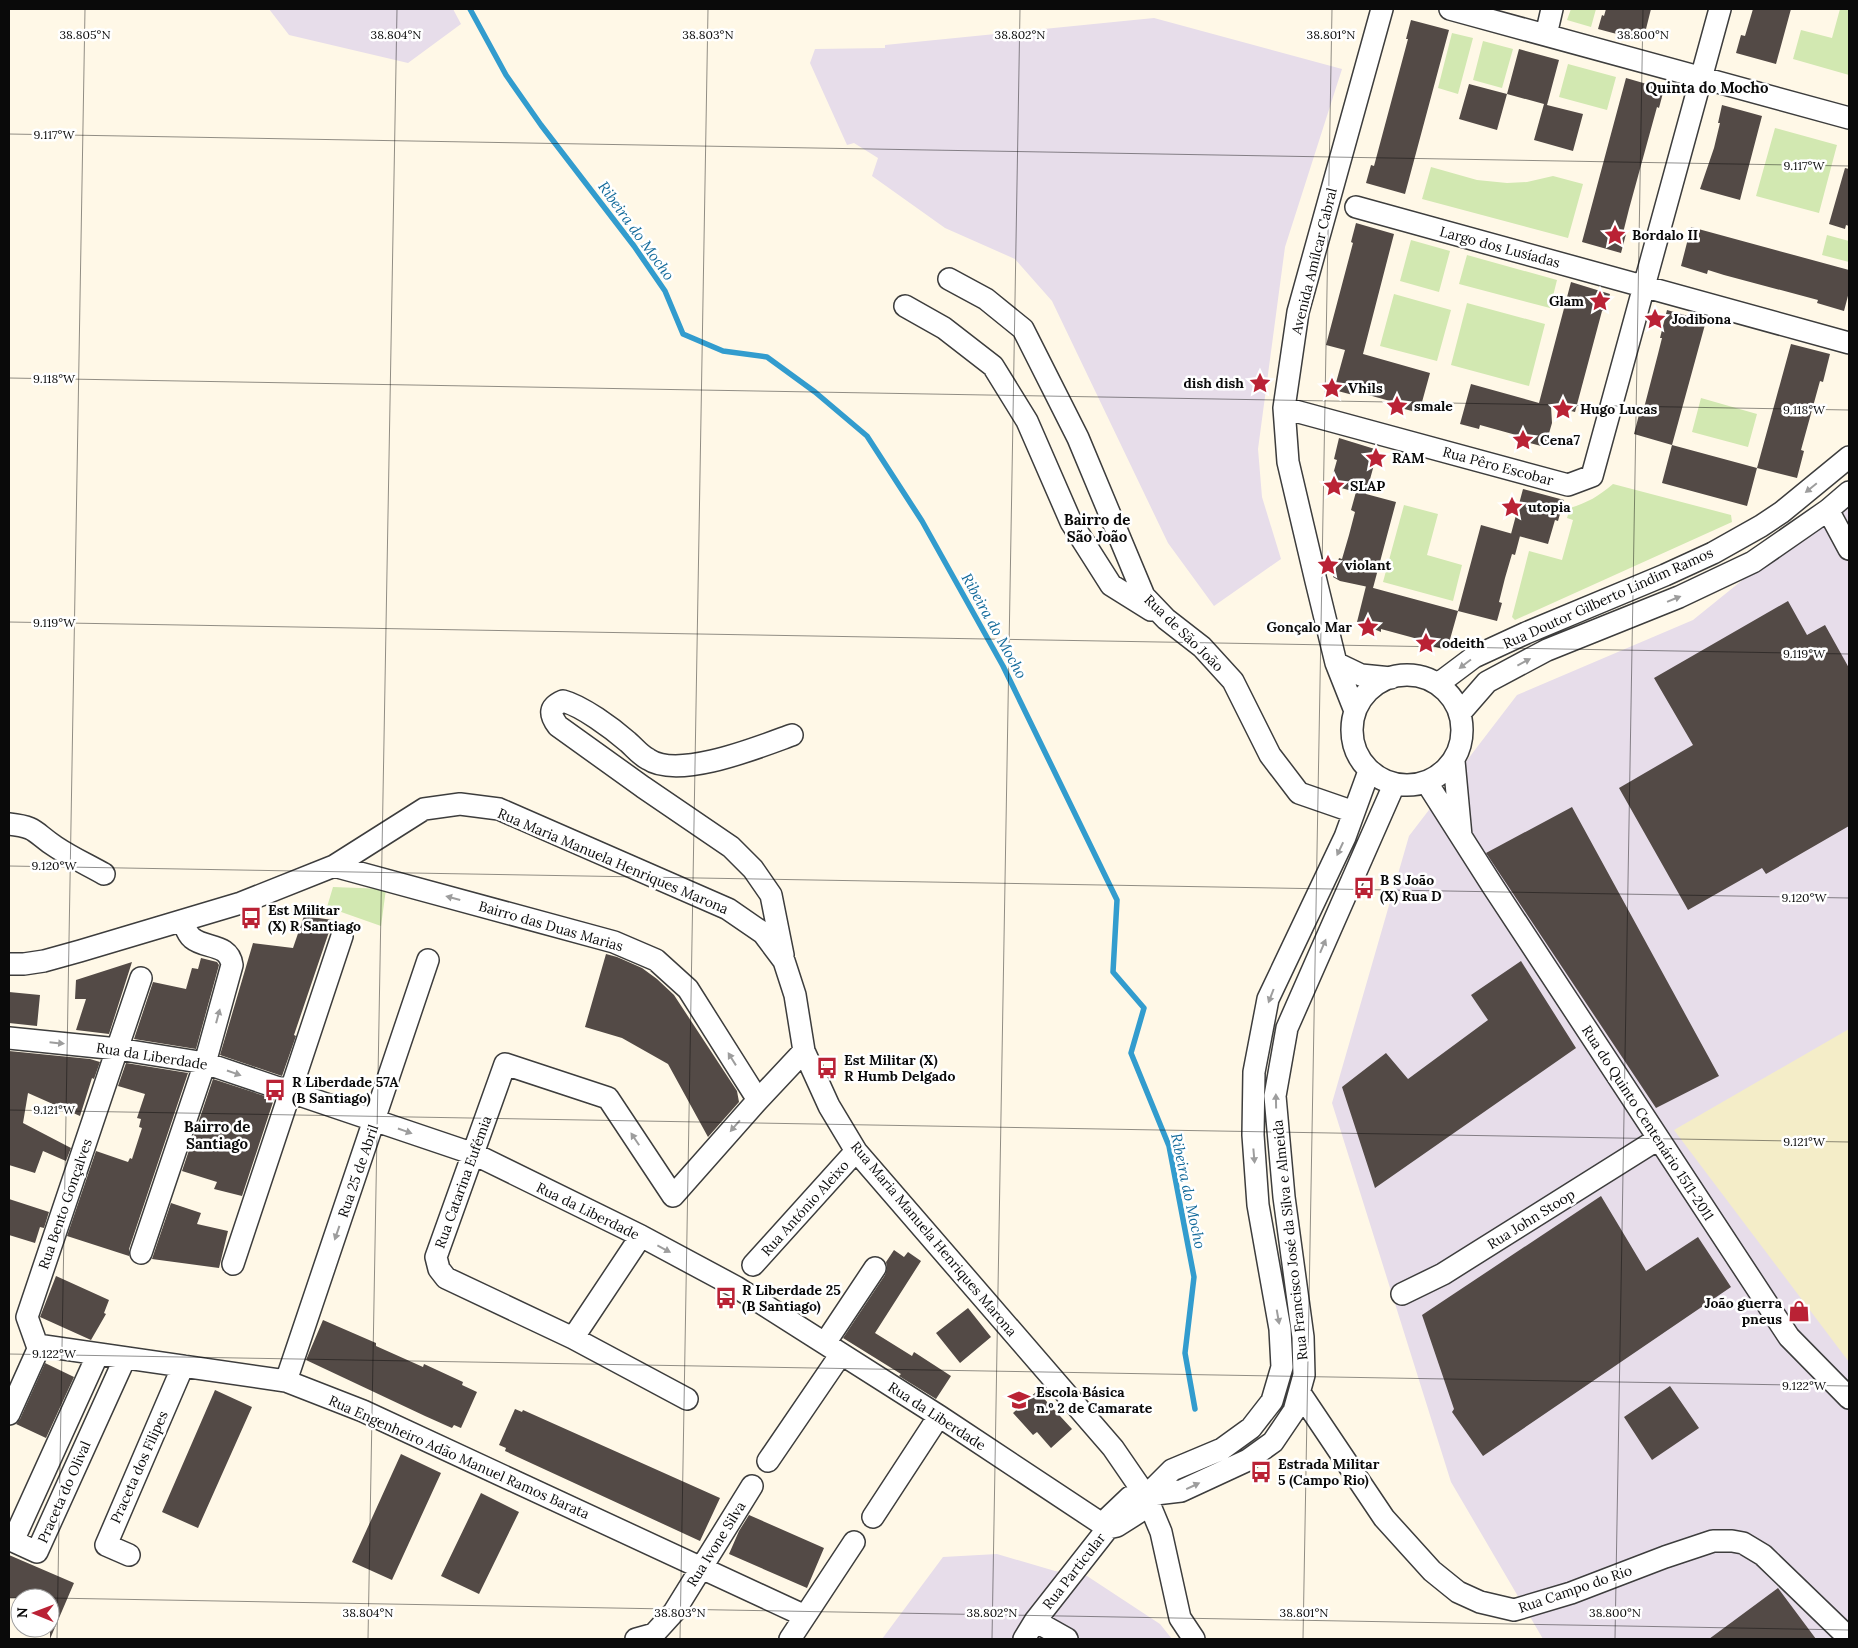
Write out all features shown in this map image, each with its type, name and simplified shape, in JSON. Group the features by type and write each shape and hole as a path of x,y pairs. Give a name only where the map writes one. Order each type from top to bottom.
{"street":[{"name":"Avenida Amílcar Cabral","path":"1355,711 1336,663 1288,462 1284,408 1298,312 1382,9"},
{"path":"1450,9 1849,118"},
{"path":"1546,35 1552,9"},
{"name":"Rua Pêro Escobar","path":"1284,408 1568,485 1592,476 1720,9"},
{"name":"Largo dos Lusíadas","path":"1356,207 1849,343"},
{"name":"Rua de São João","path":"949,279 986,300 1022,329 1078,438 1144,596 1166,619 1202,647 1233,681 1270,755 1299,793 1354,812"},
{"path":"904,306 944,328 993,366 1027,421 1071,522 1111,585 1166,619"},
{"name":"Rua Doutor Gilberto Lindim Ramos","path":"1438,684 1474,657 1713,553 1782,512 1849,457"},
{"name":"Rua Doutor Gilberto Lindim Ramos","path":"1460,713 1487,682 1547,650 1679,597 1752,562 1828,510 1849,492"},
{"path":"1828,510 1849,549"},
{"path":"1336,663 1361,674 1391,678"},
{"path":"1401,676 1420,676 1438,684 1460,713 1462,725 1461,744 1454,761 1442,774 1427,782 1394,785 1369,770 1357,753 1352,732 1355,711 1366,693 1382,681 1401,676"},
{"path":"784,960 771,896 754,869 731,847 558,726 552,718 552,710 555,704 563,701 569,702 626,740 648,760 673,767 693,765 744,752 792,735"},
{"path":"1454,761 1461,838"},
{"name":"Rua Francisco José da Silva e Almeida","path":"1146,1496 1172,1470 1222,1449 1252,1428 1272,1401 1282,1367 1280,1329 1258,1205 1252,1135 1254,1072 1268,999 1345,837 1369,770"},
{"name":"Rua do Quinto Centenário 1511-2011","path":"1427,782 1461,838 1790,1337 1849,1398"},
{"name":"Rua Francisco José da Silva e Almeida","path":"1146,1496 1182,1491 1248,1460 1273,1442 1294,1411 1304,1375 1303,1337 1284,1197 1275,1096 1288,1028 1394,785"},
{"name":"Rua Maria Manuela Henriques Marona","path":"9,964 44,961 241,903 334,866 424,809 460,804 499,810 728,909 763,933 784,960 795,995 804,1051 828,1106 856,1151 1113,1448 1146,1496 1161,1532 1180,1618 1194,1639"},
{"path":"9,824 34,829 55,847 104,874"},
{"name":"Bairro das Duas Marias","path":"334,866 614,942 656,960 688,989 758,1100"},
{"path":"142,1253 205,1063 232,965 231,958 226,952 192,938 182,920"},
{"path":"233,1264 342,936"},
{"name":"Rua 25 de Abril","path":"286,1381 428,960"},
{"name":"Rua Bento Gonçalves","path":"40,1345 37,1345 27,1317 141,978"},
{"name":"Rua da Liberdade","path":"9,1038 118,1049 205,1063 474,1154 641,1236 736,1287 939,1416 1108,1528"},
{"path":"758,1100 804,1051"},
{"name":"Rua Catarina Eufémia","path":"687,1399 573,1338 446,1278 438,1269 436,1257 505,1064 608,1098 673,1196 758,1100"},
{"name":"Rua John Stoop","path":"1402,1294 1443,1274 1658,1138"},
{"name":"Rua António Aleixo","path":"753,1265 856,1151"},
{"path":"573,1338 641,1236"},
{"path":"768,1461 833,1348 875,1268"},
{"path":"9,1414 40,1345"},
{"name":"Rua Engenheiro Adão Manuel Ramos Barata","path":"40,1345 286,1381 364,1410 805,1616"},
{"name":"Praceta do Olival","path":"98,1354 13,1541 37,1552 125,1358"},
{"name":"Praceta dos Filipes","path":"129,1555 106,1545 184,1366"},
{"name":"Rua Campo do Rio","path":"1300,1393 1384,1518 1432,1571 1458,1592 1480,1602 1514,1610 1571,1593 1713,1541 1732,1541 1742,1543 1763,1555 1849,1638"},
{"path":"873,1517 939,1416"},
{"name":"Rua Ivone Silva","path":"636,1639 654,1634 674,1612 752,1486"},
{"name":"Rua Particular","path":"1024,1639 1035,1621 1108,1528 1117,1526 1139,1512 1146,1496"},
{"path":"790,1639 854,1542"},
{"path":"1035,1621 1067,1639"}],"shaded area":[{"path":"269,9 453,9 461,24 408,63 289,35"},
{"path":"1154,18 1342,69 1285,247 1258,449 1262,497 1281,559 1214,606 1168,543 1052,301 1015,259 945,228 872,176 878,158 854,143 847,145 810,63 815,49 885,48 885,45"},
{"path":"1849,494 1849,1639 1543,1639 1451,1482 1332,1103 1409,836 1517,695 1693,620"},
{"path":"1849,1029 1849,1362 1674,1130"},
{"path":"997,1554 1055,1571 1087,1576 1160,1624 1172,1639 882,1639 943,1557"}],"green space":[{"path":"1571,9 1596,9 1591,27 1567,20"},
{"path":"1840,9 1849,9 1849,75 1793,59 1801,30 1832,38"},
{"path":"1452,33 1473,38 1458,94 1438,88"},
{"path":"1483,41 1513,49 1502,88 1473,80"},
{"path":"1568,64 1616,77 1607,110 1559,97"},
{"path":"1775,128 1837,145 1819,213 1756,196"},
{"path":"1431,167 1477,180 1507,183 1527,182 1553,176 1583,184 1568,238 1422,199"},
{"path":"1827,235 1849,241 1849,262 1822,255"},
{"path":"1411,240 1450,251 1439,292 1400,281"},
{"path":"1467,255 1557,280 1550,308 1459,284"},
{"path":"1394,294 1451,310 1437,361 1380,346"},
{"path":"1467,303 1545,324 1529,386 1451,365"},
{"path":"1701,398 1757,414 1748,447 1692,432"},
{"path":"1613,484 1731,515 1732,522 1515,620 1512,617 1529,551 1562,560 1573,520 1567,518 1570,508 1593,499"},
{"path":"1404,505 1438,514 1427,555 1462,565 1453,601 1383,582"},
{"path":"333,887 386,889 381,926 327,907"}],"building":[{"path":"1606,9 1651,9 1643,41 1598,29"},
{"path":"1753,9 1791,9 1776,64 1736,53 1741,35 1745,36"},
{"path":"1411,20 1449,30 1405,194 1366,183 1371,165 1374,166 1408,39 1406,39"},
{"path":"1519,49 1559,60 1547,105 1583,114 1573,151 1534,140 1544,104 1507,94"},
{"path":"1626,78 1664,89 1659,108 1657,107 1629,209 1623,233 1626,234 1621,253 1582,242"},
{"path":"1469,84 1507,94 1497,130 1459,119"},
{"path":"1722,105 1762,116 1740,200 1700,189 1714,148"},
{"path":"1845,168 1849,169 1849,226 1846,225 1845,229 1829,224"},
{"path":"1356,223 1394,234 1363,354 1430,373 1419,413 1401,408 1401,404 1354,391 1353,395 1334,390 1345,350 1326,345 1353,243 1351,242"},
{"path":"1691,227 1849,270 1849,292 1844,311 1817,303 1818,300 1708,270 1707,274 1681,266"},
{"path":"1571,282 1610,294 1605,311 1602,311 1575,412 1551,406 1552,423 1545,447 1526,442 1527,438 1480,425 1479,429 1460,424 1471,384 1539,403"},
{"path":"1667,310 1706,321 1672,445 1634,434 1641,407 1644,408 1662,338 1660,338"},
{"path":"1791,344 1830,354 1823,382 1820,381 1801,450 1804,451 1797,478 1757,468"},
{"path":"1339,438 1378,450 1366,494 1396,502 1373,588 1340,581 1333,577 1339,558 1342,559 1349,535 1355,512 1351,510 1356,492 1330,485 1337,460 1334,459"},
{"path":"1672,445 1757,468 1747,506 1662,483"},
{"path":"1523,489 1564,500 1558,521 1555,520 1548,544 1511,534"},
{"path":"1481,525 1520,536 1515,555 1512,554 1505,578 1499,602 1502,603 1497,621 1458,611"},
{"path":"1366,586 1458,611 1447,650 1428,645 1429,642 1381,629 1381,632 1357,622"},
{"path":"1788,601 1807,635 1825,625 1849,668 1849,826 1766,874 1762,868 1688,910 1619,788 1693,745 1654,678"},
{"path":"1572,807 1719,1076 1656,1108 1486,853"},
{"path":"304,916 333,920 282,1076 220,1055 253,943 293,948"},
{"path":"606,954 642,968 674,995 737,1091 739,1102 708,1137 668,1064 622,1038 585,1027"},
{"path":"201,958 217,962 219,965 196,1049 134,1039 153,982 186,989 192,968 198,969"},
{"path":"1521,961 1576,1048 1375,1188 1342,1087 1386,1053 1408,1079 1488,1020 1471,995"},
{"path":"132,962 109,1034 76,1030 86,999 75,999 76,980"},
{"path":"9,992 40,995 37,1026 9,1023"},
{"path":"9,1051 90,1059 100,1062 94,1079 92,1078 80,1116 28,1093 23,1123 71,1148 66,1161 43,1151 35,1173 9,1165"},
{"path":"126,1063 188,1073 129,1249 129,1256 67,1236 96,1151 128,1162 130,1158 132,1159 142,1128 139,1127 141,1119 137,1118 145,1094 118,1086"},
{"path":"213,1079 274,1099 242,1196 214,1189 217,1182 182,1171"},
{"path":"1601,1196 1646,1271 1698,1237 1731,1287 1483,1456 1452,1412 1454,1409 1422,1315"},
{"path":"9,1199 49,1212 44,1228 40,1227 35,1243 9,1235"},
{"path":"171,1203 201,1213 197,1224 228,1231 219,1268 152,1259"},
{"path":"894,1250 904,1257 908,1252 921,1261 875,1333 912,1356 914,1352 951,1376 936,1399 899,1376 901,1374 843,1338 885,1275 886,1262"},
{"path":"56,1276 109,1300 104,1313 106,1314 91,1340 40,1317"},
{"path":"968,1308 991,1337 960,1363 936,1333"},
{"path":"323,1320 376,1343 376,1346 423,1367 424,1364 463,1382 462,1385 477,1392 461,1428 454,1425 452,1428 306,1360"},
{"path":"45,1363 74,1377 46,1438 16,1424"},
{"path":"1670,1386 1699,1428 1652,1460 1624,1417"},
{"path":"215,1390 252,1407 198,1528 162,1512"},
{"path":"1037,1391 1072,1429 1051,1448 1037,1432 1033,1435 1013,1413"},
{"path":"515,1409 522,1412 523,1410 720,1498 700,1541 505,1451 506,1448 499,1445"},
{"path":"401,1454 441,1473 392,1580 352,1562"},
{"path":"481,1493 519,1512 479,1594 441,1576"},
{"path":"749,1515 824,1548 807,1588 729,1554 739,1531"},
{"path":"9,1555 74,1583 60,1616 60,1588 10,1588 9,1598"},
{"path":"1778,1588 1816,1639 1709,1639"}],"waterway":[{"name":"Ribeira do Mocho","path":"470,9 506,75 541,125 634,246 665,291 683,334 723,351 767,357 815,392 867,436 922,521 1003,666 1117,900 1113,972 1144,1008 1131,1053 1169,1146 1194,1277 1185,1353 1195,1409"}],"place":[{"name":"Bordalo II","path":"1615,235"},
{"name":"Glam","path":"1600,301"},
{"name":"Jodibona","path":"1655,319"},
{"name":"dish dish","path":"1260,383"},
{"name":"Vhils","path":"1332,388"},
{"name":"smale","path":"1397,406"},
{"name":"Hugo Lucas","path":"1563,409"},
{"name":"Cena7","path":"1523,440"},
{"name":"RAM","path":"1376,458"},
{"name":"SLAP","path":"1334,486"},
{"name":"utopia","path":"1512,507"},
{"name":"violant","path":"1328,565"},
{"name":"Gonçalo Mar","path":"1368,627"},
{"name":"odeith","path":"1426,643"},
{"name":"B S João (X) Rua D","path":"1364,888"},
{"name":"Est Militar (X) R Santiago","path":"251,918"},
{"name":"Est Militar (X) R Humb Delgado","path":"827,1068"},
{"name":"R Liberdade 57A (B Santiago)","path":"275,1090"},
{"name":"R Liberdade 25 (B Santiago)","path":"726,1298"},
{"name":"João guerra pneus","path":"1799,1311"},
{"name":"Escola Básica n.º 2 de Camarate","path":"1019,1400"},
{"name":"Estrada Militar 5 (Campo Rio)","path":"1261,1472"}],"district":[{"name":"Quinta do Mocho","path":"1707,88"},
{"name":"Bairro de São João","path":"1097,528"},
{"name":"Bairro de Santiago","path":"217,1136"}]}
